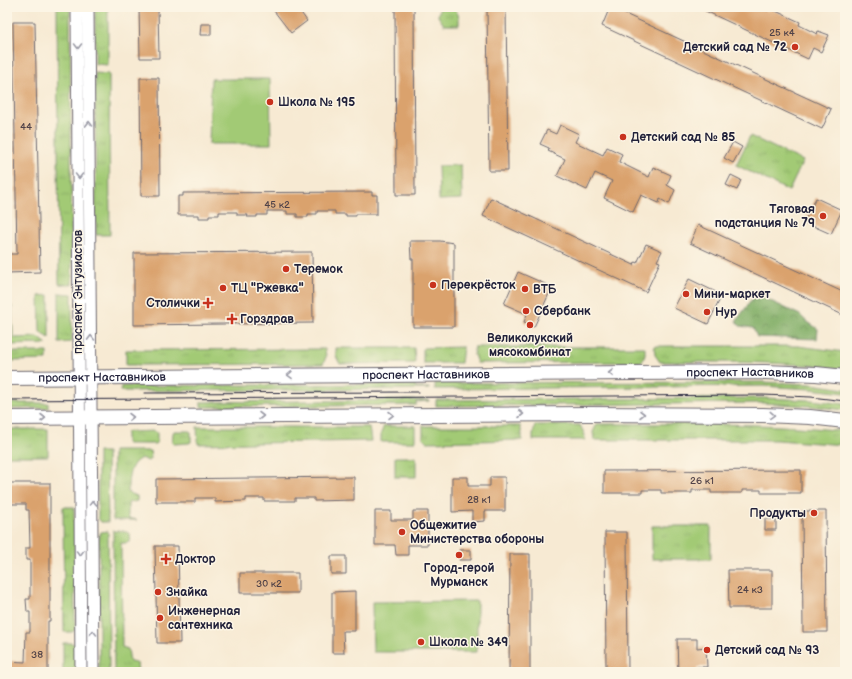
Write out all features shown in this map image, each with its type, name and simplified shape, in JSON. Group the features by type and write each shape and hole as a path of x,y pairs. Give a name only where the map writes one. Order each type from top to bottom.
{"main road":[{"name":"проспект Наставников","path":"7,378 765,372 845,377"},
{"path":"7,418 589,414 763,415 810,417 845,421"}],"street":[{"name":"проспект Энтузиастов","path":"77,7 86,377"},
{"name":"проспект Энтузиастов","path":"81,672 86,417 88,7"},
{"name":"проспект Энтузиастов","path":"86,417 93,672"}],"green space":[{"path":"57,7 70,7 72,285 59,284"},
{"path":"95,7 108,7 108,65 95,64"},
{"path":"440,7 455,8 459,17 459,25 444,25 438,16"},
{"path":"95,73 109,74 110,235 96,235"},
{"path":"211,79 270,79 271,144 209,144"},
{"path":"750,136 803,161 789,191 736,165"},
{"path":"461,165 462,199 439,200 438,166"},
{"path":"59,293 72,294 72,342 59,343"},
{"path":"756,294 800,315 818,329 817,339 757,337 753,328 740,326 736,321"},
{"path":"49,295 49,338 40,332 39,296"},
{"path":"7,306 12,306 13,338 38,337 47,344 7,345"},
{"path":"654,346 798,346 845,352 845,369 776,363 660,362 655,355"},
{"path":"463,347 461,363 423,363 423,348"},
{"path":"474,347 645,347 645,354 642,362 477,363 474,355"},
{"path":"336,348 414,348 415,363 340,364 336,356"},
{"path":"325,349 326,357 323,364 126,365 126,350"},
{"path":"7,352 47,352 47,360 9,361 9,363 7,363"},
{"path":"763,382 811,384 845,389 845,393 763,386 435,389 435,383"},
{"path":"415,384 416,388 429,389 121,391 121,386"},
{"path":"763,398 811,400 845,404 845,410 763,403 436,406 436,400"},
{"path":"429,400 416,402 416,405 201,407 201,402"},
{"path":"7,403 48,403 48,408 7,409"},
{"path":"597,424 721,424 814,428 845,431 845,445 777,440 594,440 593,432"},
{"path":"535,425 580,425 584,433 585,440 533,440"},
{"path":"384,426 415,426 415,442 381,442 381,433"},
{"path":"423,426 520,426 522,440 427,442 423,438"},
{"path":"197,427 369,427 371,441 198,444"},
{"path":"7,429 48,429 48,456 7,456"},
{"path":"155,431 157,433 157,442 155,444 126,443 127,432"},
{"path":"174,431 191,432 191,442 174,444 172,442"},
{"path":"113,451 150,451 151,459 148,461 142,458 137,460 131,468 129,478 128,493 137,496 137,501 128,503 128,518 137,520 113,520"},
{"path":"98,452 107,452 108,522 101,522 98,518"},
{"path":"395,457 416,457 416,477 395,477"},
{"path":"63,507 74,507 75,630 72,632 64,632"},
{"path":"652,526 711,526 711,559 652,559"},
{"path":"108,531 109,672 99,672 99,536 101,532"},
{"path":"113,531 123,531 130,534 130,541 127,543 121,543 122,647 128,649 130,662 137,663 138,672 114,672"},
{"path":"477,601 477,652 373,652 372,602"},
{"path":"63,643 72,643 75,645 76,672 63,672"}],"building":[{"path":"139,7 158,7 159,58 140,58"},
{"path":"271,7 297,7 307,21 291,33"},
{"path":"395,7 414,7 415,195 396,195"},
{"path":"487,7 506,7 508,171 489,171"},
{"path":"610,7 831,109 822,129 602,26"},
{"path":"697,7 759,7 768,11 769,8 800,22 799,25 817,34 818,31 829,35 821,52 813,48 808,59"},
{"path":"13,22 35,22 40,272 7,273 7,254 17,254"},
{"path":"201,24 211,24 211,35 200,35"},
{"path":"140,78 159,78 160,196 141,196"},
{"path":"560,125 579,134 575,142 603,155 607,147 622,154 619,162 649,177 653,167 671,175 667,185 675,190 669,204 660,199 659,203 641,195 633,212 604,198 612,181 595,173 587,190 557,176 565,159 548,151 549,148 540,144 547,130 556,134"},
{"path":"733,142 742,147 733,163 724,158"},
{"path":"731,175 741,180 737,190 726,185"},
{"path":"372,192 372,195 377,195 377,214 356,214 356,216 346,216 346,214 335,214 335,211 317,211 317,214 308,214 308,217 297,217 297,214 287,214 287,211 267,211 267,215 257,215 257,217 237,215 237,212 219,212 219,215 209,215 209,218 199,218 199,215 178,215 178,196 183,196 183,193"},
{"path":"491,198 634,265 635,262 637,263 646,244 662,251 657,261 660,262 646,292 483,216"},
{"name":"Тяговая подстанция № 79","path":"816,198 842,210 831,234 804,222"},
{"path":"698,225 845,293 845,316 690,243"},
{"name":"Перекрёсток","path":"410,241 440,241 454,243 454,327 413,327 413,259 411,259"},
{"name":"ТЦ \"Ржевка\"","path":"312,252 313,323 134,325 134,253"},
{"path":"518,272 552,287 534,327 524,322 527,314 504,304"},
{"path":"689,279 722,295 708,324 674,308"},
{"path":"801,470 801,493 761,493 761,490 742,490 742,493 711,493 711,490 692,490 692,493 661,493 661,490 642,490 642,493 604,493 604,471"},
{"path":"354,477 354,500 314,501 314,498 295,498 295,501 264,501 264,498 246,498 246,501 215,502 215,498 195,498 195,502 156,502 156,479"},
{"path":"452,477 468,477 468,486 490,486 490,477 505,477 505,511 485,511 485,521 472,522 472,511 452,512"},
{"path":"7,483 50,483 50,621 48,621 48,672 7,672 7,661 25,662 26,632 30,632 30,612 27,612 26,599 30,599 30,560 26,560 26,548 30,548 29,510 26,510 26,504 7,504"},
{"name":"Общежитие Министерства обороны","path":"375,511 391,511 391,520 413,520 413,511 428,511 428,545 408,545 408,555 396,555 395,545 375,545"},
{"path":"802,511 826,511 827,632 803,632"},
{"path":"765,519 776,519 776,530 765,530"},
{"path":"605,532 627,532 628,672 606,672"},
{"path":"155,546 178,546 180,643 157,643"},
{"path":"459,550 471,550 471,560 459,560"},
{"path":"510,554 530,554 530,672 509,672"},
{"path":"331,556 346,556 346,574 331,574"},
{"path":"728,570 772,570 772,608 729,608"},
{"path":"240,573 298,573 298,593 240,593"},
{"path":"355,591 355,631 343,631 344,653 332,653 332,592"},
{"path":"677,639 697,639 697,648 706,647 707,667 697,667 698,672 678,672"}],"tram line":[{"path":"145,393 419,392"},
{"path":"7,400 763,395 811,397 845,401"}],"place":[{"name":"Детский сад № 72","path":"795,47"},
{"name":"Школа № 195","path":"270,102"},
{"name":"Детский сад № 85","path":"623,137"},
{"name":"Тяговая подстанция № 79","path":"823,216"},
{"name":"Теремок","path":"286,269"},
{"name":"Перекрёсток","path":"433,285"},
{"name":"ТЦ \"Ржевка\"","path":"223,288"},
{"name":"ВТБ","path":"525,289"},
{"name":"Мини-маркет","path":"686,294"},
{"name":"Столички","path":"208,303"},
{"name":"Сбербанк","path":"526,311"},
{"name":"Нур","path":"707,312"},
{"name":"Горздрав","path":"232,319"},
{"name":"Великолукский мясокомбинат","path":"530,325"},
{"name":"Продукты","path":"814,513"},
{"name":"Общежитие Министерства обороны","path":"402,532"},
{"name":"Город-герой Мурманск","path":"459,555"},
{"name":"Доктор","path":"166,559"},
{"name":"Знайка","path":"158,592"},
{"name":"Инженерная сантехника","path":"160,618"},
{"name":"Школа № 349","path":"421,642"},
{"name":"Детский сад № 93","path":"707,650"}]}
